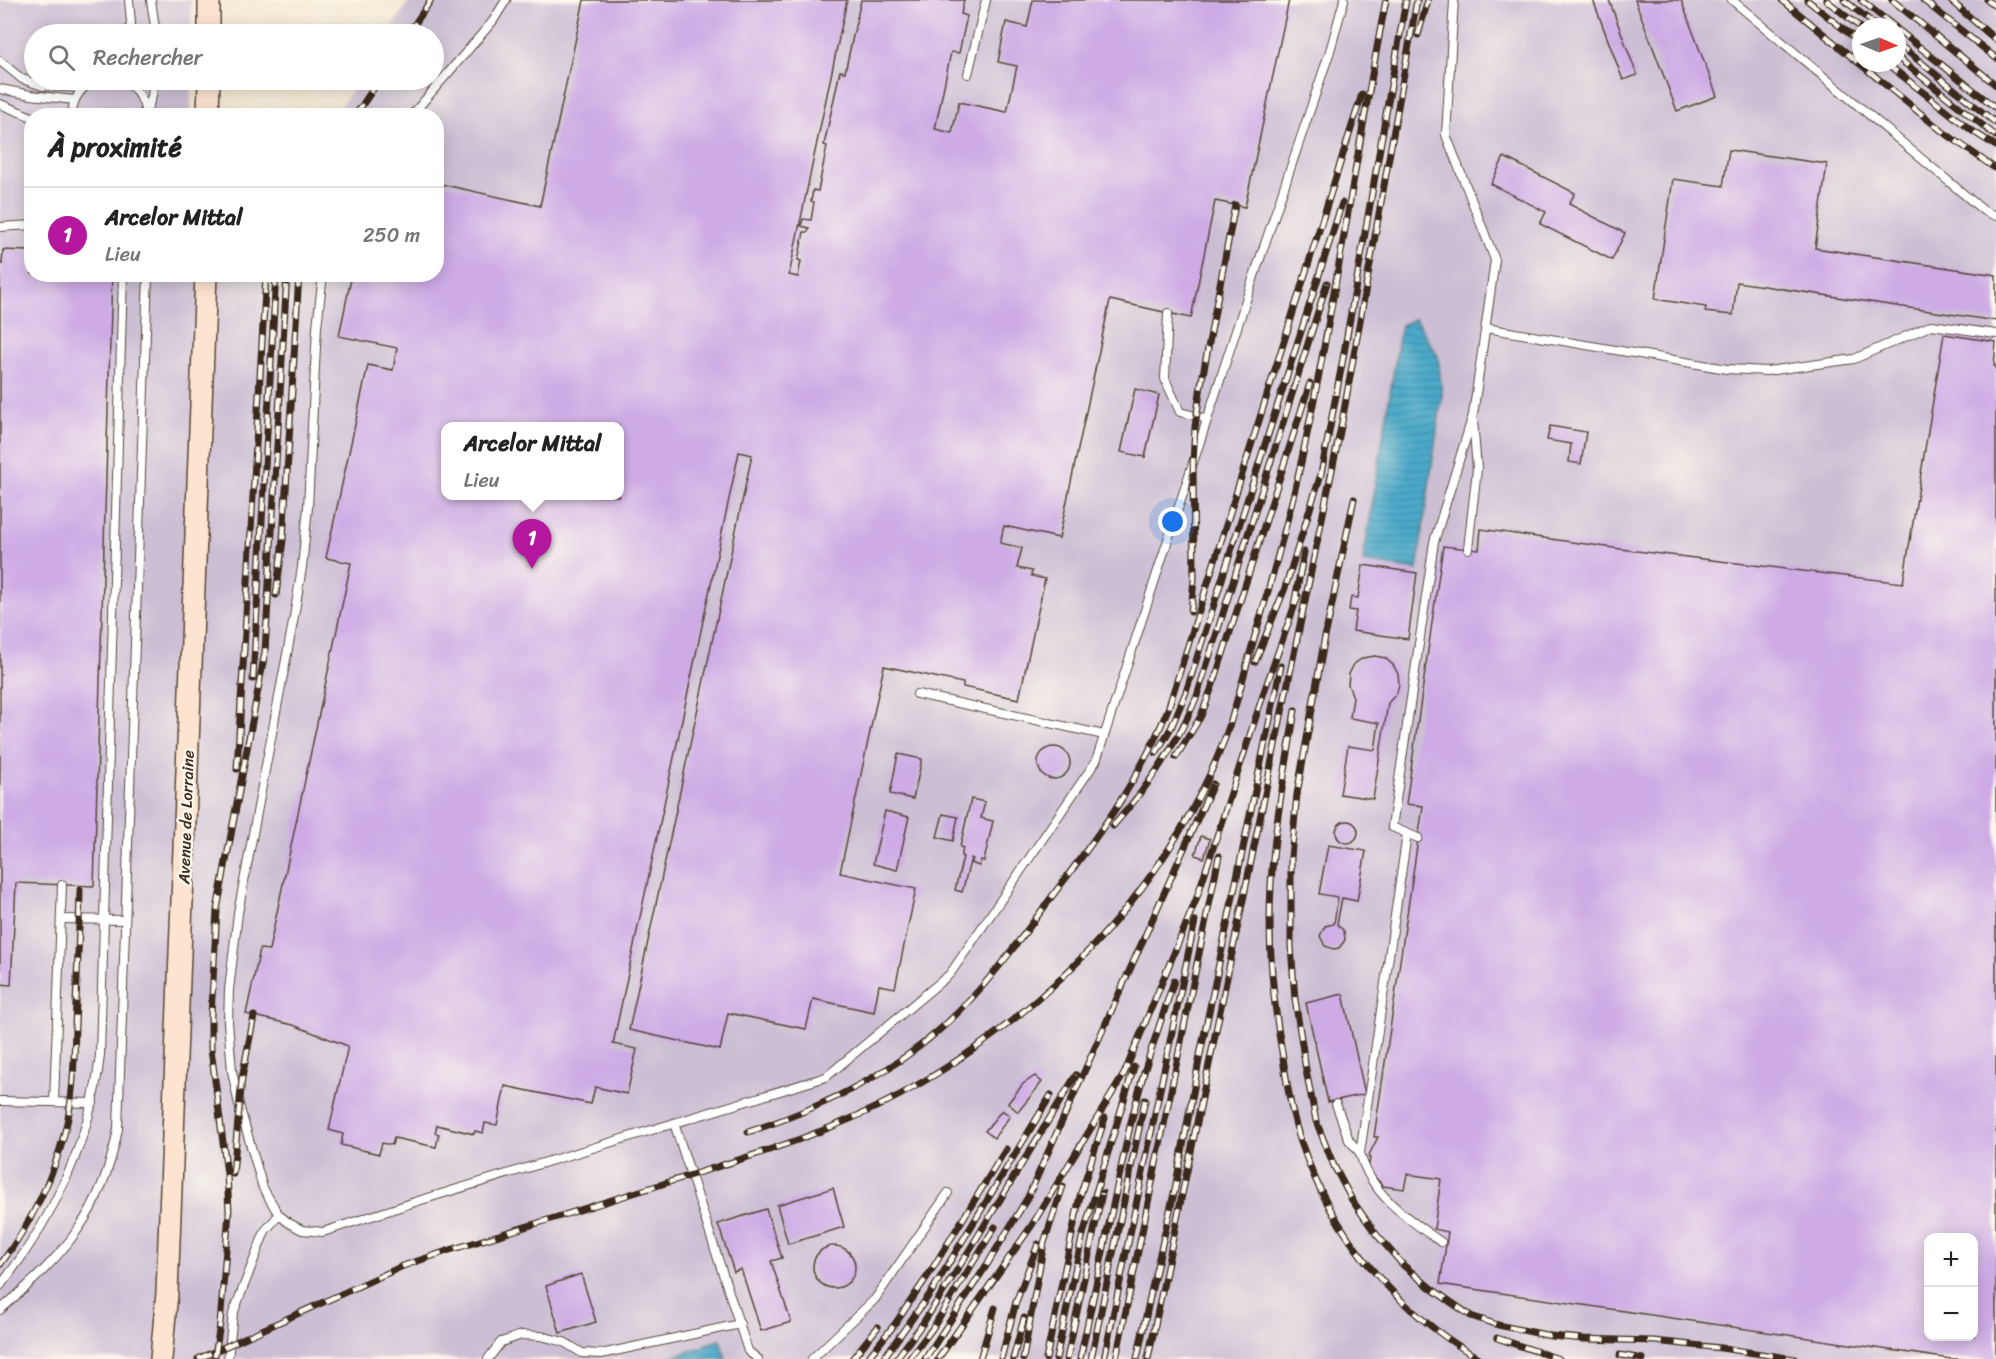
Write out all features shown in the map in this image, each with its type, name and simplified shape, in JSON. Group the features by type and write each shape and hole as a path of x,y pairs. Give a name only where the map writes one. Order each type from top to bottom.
{"main road":[{"path":"209,0 209,24"},
{"path":"208,90 208,108"},
{"name":"Avenue de Lorraine","path":"161,1359 168,1281 206,282"}],"lane":[{"path":"129,0 131,24"},
{"path":"151,0 155,24"},
{"path":"444,78 493,21 506,0"},
{"path":"968,74 986,0"},
{"path":"322,282 317,327 308,507 302,567 238,913 229,990 229,1032 238,1105 263,1188 279,1215 289,1223 302,1230 323,1232 826,1077 950,974 1096,761 1330,51 1344,0"},
{"path":"1418,838 1392,827 1434,542 1473,415 1495,260 1446,135 1454,0"},
{"path":"1732,0 1984,211 1996,216"},
{"path":"0,61 24,80"},
{"path":"0,88 31,95 74,100"},
{"path":"73,108 74,100 82,90"},
{"path":"136,90 140,94 145,108"},
{"path":"148,108 153,90"},
{"path":"418,108 433,90"},
{"path":"0,104 24,114"},
{"path":"0,227 24,226"},
{"path":"0,1286 41,1227 85,1132 93,1102 100,1055 123,282"},
{"path":"0,1310 35,1280 66,1248 85,1221 107,1172 118,1129 148,282"},
{"path":"1168,313 1165,379 1180,412 1207,419"},
{"path":"1486,328 1727,369 1767,371 1854,359 1932,325 1996,334"},
{"path":"1468,549 1477,469 1473,415"},
{"path":"917,694 1104,735"},
{"path":"1360,1153 1407,834"},
{"path":"54,1102 62,885"},
{"path":"61,919 125,920"},
{"path":"0,1101 93,1102"},
{"path":"1336,1104 1349,1140 1360,1153 1374,1186 1415,1224 1441,1242"},
{"path":"674,1123 748,1351 758,1359"},
{"path":"812,1359 875,1299 948,1193"},
{"path":"228,1359 233,1314 265,1231 279,1215"},
{"path":"488,1359 501,1341 522,1335 541,1336 564,1342 582,1353 601,1354 740,1324"}],"shaded area":[{"path":"0,0 191,0 191,24 24,24 24,90 191,90 191,108 24,108 24,282 444,282 444,108 340,108 351,90 444,90 444,24 394,24 410,0 1996,0 1996,1359 0,1359"}],"water":[{"path":"1415,319 1438,356 1442,395 1417,570 1363,562 1401,325"},
{"path":"720,1340 726,1359 665,1359 705,1346 705,1344"}],"building":[{"path":"584,0 847,0 789,275 798,277 801,261 798,260 804,232 808,232 809,228 801,226 803,219 811,220 813,190 818,191 827,146 824,145 840,71 845,72 861,0 964,0 961,14 967,16 959,53 951,52 935,129 952,133 959,102 1007,112 1017,66 998,62 1006,22 1027,27 1033,0 1289,0 1245,207 1215,201 1191,318 1110,300 1059,538 1004,526 1000,543 1022,548 1017,568 1032,571 1031,576 1045,579 1019,699 963,687 963,683 884,666 840,873 916,889 895,988 879,985 874,1012 813,999 806,1029 728,1013 720,1050 629,1030 752,455 739,452 613,1044 637,1049 627,1094 595,1087 591,1104 505,1086 497,1125 485,1123 483,1133 475,1131 474,1134 437,1125 435,1133 439,1134 436,1147 394,1138 392,1145 382,1143 379,1154 341,1145 343,1134 329,1130 348,1046 293,1025 246,1014 260,949 269,950 351,563 326,558 368,365 393,370 397,348 339,336 350,282 444,282 444,185 540,206"},
{"path":"1593,0 1609,0 1637,75 1623,80"},
{"path":"1635,0 1681,0 1717,96 1677,111"},
{"path":"1729,150 1827,164 1815,248 1996,275 1996,321 1737,282 1733,315 1705,312 1706,307 1655,299 1673,179 1723,186"},
{"path":"1504,157 1575,193 1569,204 1625,233 1612,260 1540,224 1546,212 1491,184"},
{"path":"3,250 24,251 24,282 112,282 94,886 16,883 11,985 0,984 0,263 2,264"},
{"path":"1944,334 1996,342 1994,366 1996,366 1996,1359 1951,1359 1440,1284 1448,1232 1434,1229 1441,1179 1407,1174 1404,1189 1383,1186 1368,1169 1370,1158 1368,1157 1378,1137 1374,1137 1423,806 1406,804 1443,546 1479,550 1481,529 1628,550 1903,583"},
{"path":"1135,389 1159,395 1145,457 1121,452"},
{"path":"1550,426 1586,432 1581,464 1569,462 1571,444 1547,440"},
{"path":"1363,565 1417,573 1408,639 1353,631 1356,611 1349,610 1351,597 1358,598"},
{"path":"1375,656 1385,658 1393,665 1398,674 1399,684 1397,693 1388,703 1373,799 1340,794 1348,746 1375,750 1379,723 1350,718 1353,697 1348,685 1349,674 1354,664 1363,658"},
{"path":"1054,747 1065,752 1070,763 1065,774 1054,779 1043,774 1038,763 1043,752"},
{"path":"898,754 922,759 913,799 890,794"},
{"path":"971,799 985,802 981,818 993,821 984,861 981,860 979,866 971,863 973,859 971,858 962,892 955,890 963,857 961,856 963,848 960,847"},
{"path":"885,811 909,817 897,870 873,864"},
{"path":"943,814 958,817 953,841 937,837"},
{"path":"1343,821 1351,821 1358,828 1358,836 1351,843 1343,843 1336,836 1336,828"},
{"path":"1201,836 1210,839 1204,858 1195,855"},
{"path":"1328,845 1366,851 1357,901 1342,898 1337,924 1344,931 1345,940 1339,948 1334,949 1325,946 1320,936 1325,926 1334,924 1338,897 1319,894"},
{"path":"1343,994 1365,1094 1328,1102 1306,1003"},
{"path":"1035,1076 1042,1082 1018,1112 1008,1103 1023,1084"},
{"path":"1002,1110 1010,1116 994,1138 985,1131"},
{"path":"833,1188 844,1227 788,1244 777,1205"},
{"path":"766,1209 782,1258 771,1261 791,1322 761,1331 741,1269 734,1272 718,1224"},
{"path":"834,1246 842,1247 849,1252 854,1259 854,1275 849,1282 842,1287 834,1288 826,1287 819,1282 814,1275 813,1267 814,1259 819,1252 826,1247"},
{"path":"581,1274 596,1322 560,1333 546,1286"}],"railway":[{"path":"415,24 431,0"},
{"path":"198,1359 403,1266 754,1155 827,1129 875,1108 940,1071 981,1044 1020,1014 1057,982 1124,911 1153,872 1193,809 1220,750 1238,697 1283,537 1305,444 1386,0"},
{"path":"1255,662 1285,588 1321,474 1406,0"},
{"path":"1148,1359 1342,422 1417,0"},
{"path":"1418,35 1428,0"},
{"path":"1782,0 1942,131 1996,169"},
{"path":"1807,0 1852,36"},
{"path":"1826,0 1852,21"},
{"path":"1844,0 1867,18"},
{"path":"1861,0 1884,18"},
{"path":"1892,0 1996,85"},
{"path":"1923,0 1996,58"},
{"path":"1950,0 1996,40"},
{"path":"1987,0 1996,7"},
{"path":"1906,36 1996,108"},
{"path":"1906,50 1996,123"},
{"path":"1906,64 1996,136"},
{"path":"1897,72 1971,130 1996,146"},
{"path":"360,108 372,90"},
{"path":"748,1132 801,1113 878,1075 946,1024 992,975 1120,802 1145,758 1168,709 1362,94"},
{"path":"1156,753 1171,728 1186,692 1342,203"},
{"path":"1191,612 1194,579 1195,427 1235,205"},
{"path":"237,769 266,282"},
{"path":"253,679 276,282"},
{"path":"215,1356 220,1324 229,1212 227,1174 211,1049 217,910 265,652 287,282"},
{"path":"276,595 283,540 299,282"},
{"path":"1113,826 1161,764 1197,696 1327,283"},
{"path":"1176,757 1201,716 1215,679 1310,383"},
{"path":"1354,499 1324,642 1297,794 1291,857 1291,946 1295,999 1316,1121 1334,1166 1352,1200 1376,1234 1403,1265 1471,1316 1498,1325 1551,1336 1654,1341 1795,1359"},
{"path":"1294,605 1304,552"},
{"path":"938,1359 1032,1225 1124,1074 1196,900 1298,596"},
{"path":"1137,1359 1175,1189 1201,1050 1281,666"},
{"path":"1295,710 1275,841 1270,927 1276,1010 1298,1133 1315,1178 1331,1210 1371,1268 1421,1318 1480,1359"},
{"path":"925,1359 1028,1197 1213,784"},
{"path":"1116,1359 1219,856"},
{"path":"0,1265 31,1218 47,1184 68,1118 74,1066 80,890"},
{"path":"1104,1359 1195,921"},
{"path":"1080,1359 1130,1126 1144,1072 1174,981"},
{"path":"233,1174 242,1078 254,1016"},
{"path":"1056,1359 1082,1238 1134,1067"},
{"path":"896,1359 956,1272 1076,1075"},
{"path":"883,1359 932,1291 1051,1095"},
{"path":"1091,1359 1145,1100"},
{"path":"1046,1359 1080,1196 1105,1118"},
{"path":"867,1359 895,1324 929,1274 1006,1149"},
{"path":"1023,1359 1044,1243 1063,1186"},
{"path":"1067,1359 1102,1193"},
{"path":"909,1359 932,1329 995,1227"},
{"path":"1001,1359 1016,1302 1038,1244"},
{"path":"980,1359 995,1308"},
{"path":"1013,1359 1024,1318"},
{"path":"852,1359 878,1327"},
{"path":"1497,1338 1559,1359"},
{"path":"1620,1355 1643,1359"}],"place":[{"name":"Arcelor Mittal","path":"532,569"}]}
